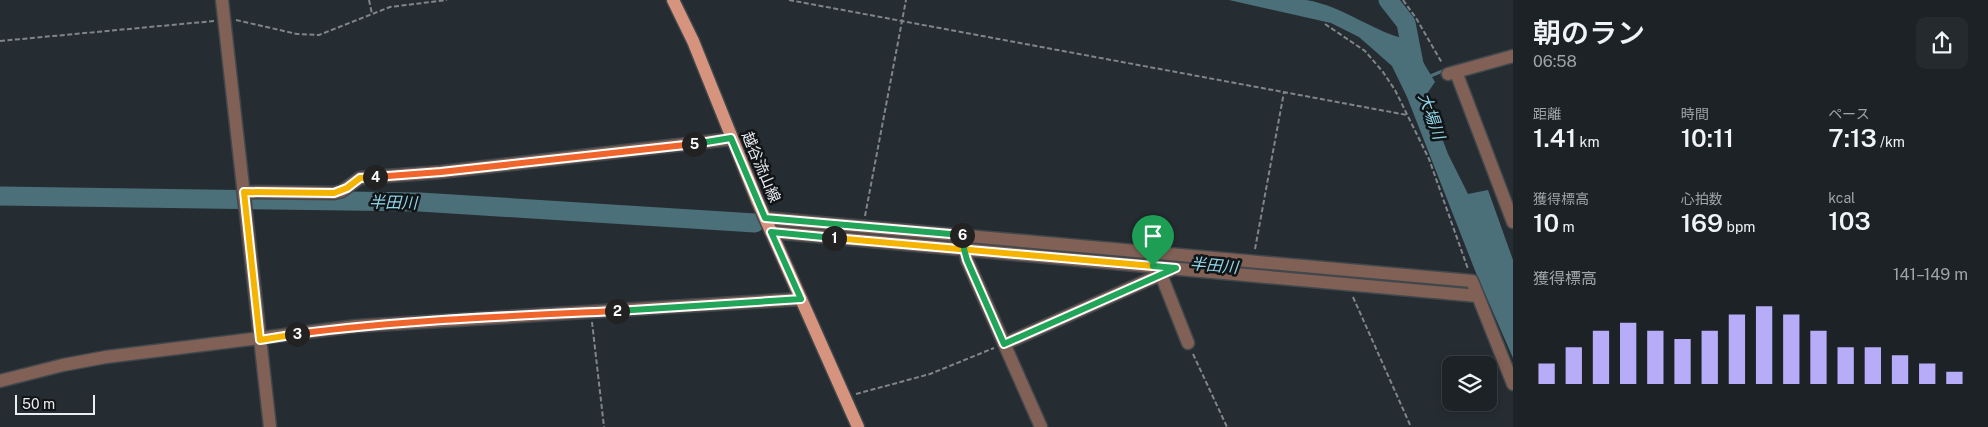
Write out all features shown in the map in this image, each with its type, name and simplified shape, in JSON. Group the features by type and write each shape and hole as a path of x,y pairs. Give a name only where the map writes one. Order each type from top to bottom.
{"main road":[{"name":"越谷流山線","path":"673,0 771,232 858,427"}],"street":[{"path":"222,0 270,427"},
{"path":"1513,56 1452,73 1513,222"},
{"path":"245,197 334,193 347,188 360,178 441,172 731,138"},
{"path":"765,218 864,226 964,242 1176,268 1478,296"},
{"path":"771,232 964,242"},
{"path":"964,242 1004,344 1041,427"},
{"path":"1004,344 1155,264 1253,262 1472,281 1513,384"},
{"path":"1155,264 1188,343"},
{"path":"0,381 63,365 106,357 260,340 357,326 801,299"}],"path":[{"path":"369,0 372,14"},
{"path":"0,41 224,20 233,20 297,34 319,35 390,7 447,0"},
{"path":"789,0 1407,115"},
{"path":"864,226 906,0"},
{"path":"1403,0 1452,73"},
{"path":"1325,24 1365,52 1391,84 1429,159 1472,281"},
{"path":"1253,262 1284,92"},
{"path":"1350,285 1350,290 1411,427"},
{"path":"591,313 604,427"},
{"path":"1188,343 1227,427"},
{"path":"844,397 930,374 1004,344"}],"water":[{"name":"大場川","path":"1229,0 1306,0 1320,3 1346,13 1384,32 1410,40 1435,82 1426,95 1448,154 1468,194 1488,190 1513,260 1513,358 1476,273 1407,97 1392,66 1359,37 1331,23"}],"waterway":[{"path":"1388,0 1406,23 1414,64"},
{"path":"1428,77 1445,70"},
{"name":"半田川","path":"0,196 420,202 755,223"},
{"name":"半田川","path":"782,226 1466,289"}],"route":[{"path":"1153,266 964,249 771,232 801,299 357,326 260,340 244,192 325,194 342,191 360,178 441,172 731,138 765,218 965,235 964,249 967,260 1004,344 1176,268 1153,266"}]}
